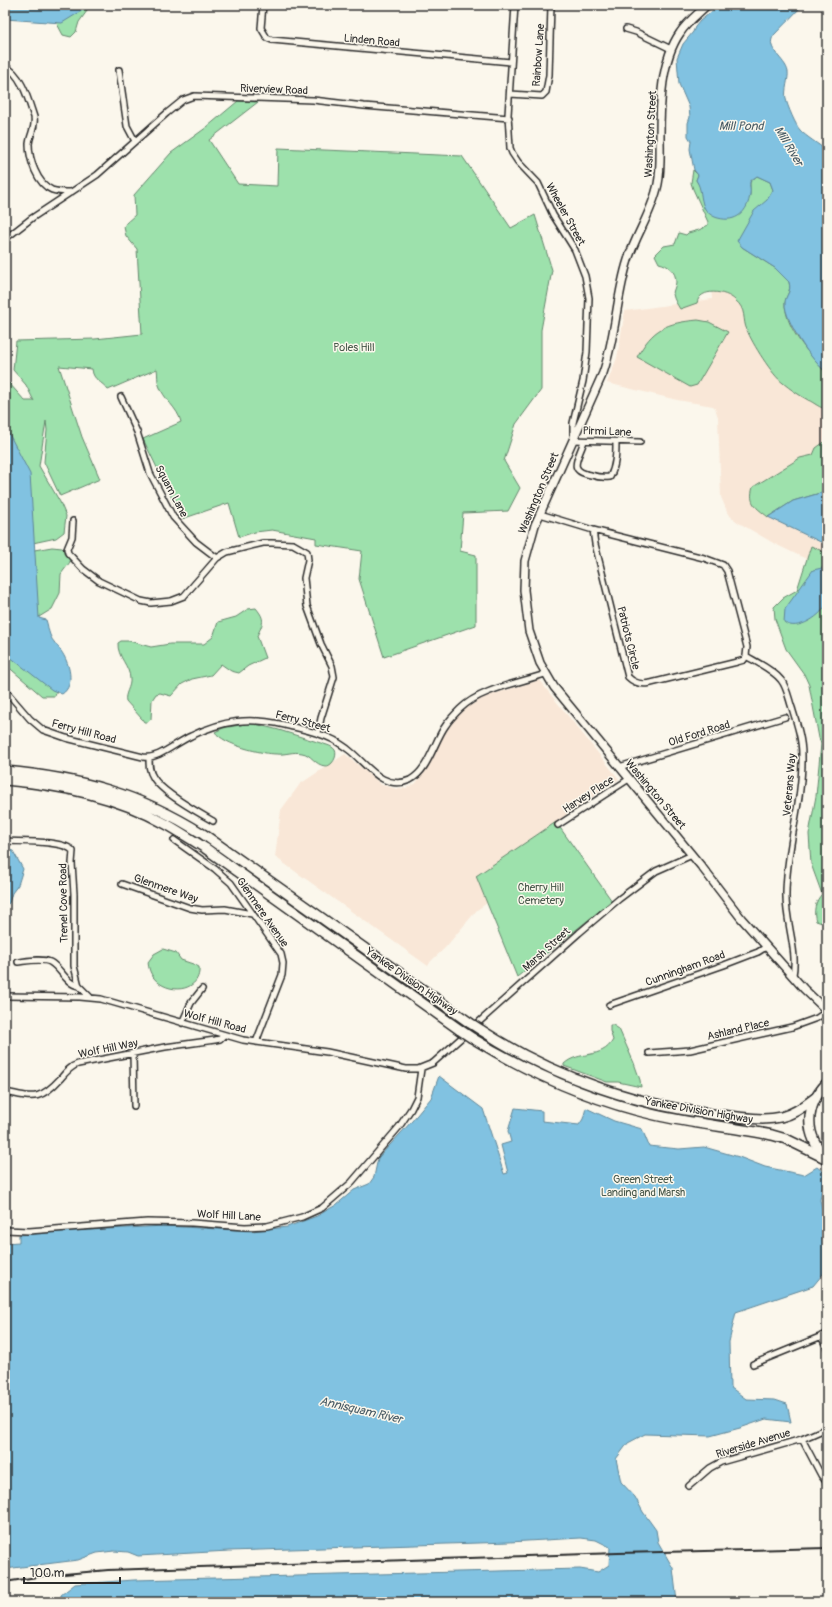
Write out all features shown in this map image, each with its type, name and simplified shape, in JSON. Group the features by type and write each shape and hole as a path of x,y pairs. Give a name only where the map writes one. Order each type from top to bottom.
{"highway":[{"name":"Yankee Division Highway","path":"5,771 54,776 87,783 132,797 174,816 203,834 470,1023 521,1054 568,1076 610,1091 666,1106 719,1115 774,1118 792,1113 807,1105 815,1098"},
{"name":"Yankee Division Highway","path":"5,780 68,788 101,796 134,808 167,824 205,848 460,1030 531,1071 593,1096 653,1114 682,1121 772,1135 786,1139 827,1159"},
{"path":"827,1083 815,1098 810,1115 810,1130 816,1146 827,1159"}],"main road":[{"name":"Washington Street","path":"707,5 687,24 679,34 671,49 666,67 660,116 659,178 654,200 628,259 610,355 534,525 525,561 524,590 529,631 545,674 561,696 692,855 741,918 766,947 827,1011"}],"street":[{"name":"Linden Road","path":"263,5 261,28 267,38 272,40 511,62"},
{"path":"510,5 515,5"},
{"name":"Wheeler Street","path":"515,5 508,118 509,140 512,153 518,162 538,183 553,215 579,259 587,285 589,298 589,337 584,376 573,423 573,440"},
{"name":"Rainbow Lane","path":"510,94 542,96 546,92 551,5"},
{"path":"626,29 636,32 671,49"},
{"path":"5,67 10,68 18,76 34,117 35,123 29,143 30,154 36,170 48,187 53,190 72,192"},
{"path":"119,70 127,126 135,141"},
{"name":"Riverview Road","path":"5,239 32,218 97,175 183,100 200,96 313,100 364,106 508,118"},
{"name":"Squam Lane","path":"121,397 137,432 150,473 173,518 196,542 217,558"},
{"name":"Pirmi Lane","path":"573,440 640,442"},
{"path":"584,441 577,461 577,471 582,474 600,477 610,477 612,473 615,466 616,442"},
{"path":"540,514 593,530 723,564 727,571 747,647 746,656"},
{"path":"73,521 72,537 67,549 68,553 86,573 141,601 159,603 181,598 189,592 217,558 227,552 263,543 293,544 307,552 308,560 304,578 308,606 321,644 332,666 334,677 323,708 318,733"},
{"name":"Patriots Circle","path":"593,530 595,544 628,677 636,683 646,684 737,662 744,660 746,656"},
{"name":"Veterans Way","path":"746,656 774,673 781,680 794,715 801,740 801,785 789,860 786,893 787,914 795,964 793,974"},
{"name":"Ferry Street","path":"149,758 191,736 217,725 230,722 257,720 318,733 349,749 375,774 385,780 399,782 409,780 422,769 446,725 465,704 485,693 545,674"},
{"name":"Ferry Hill Road","path":"5,690 30,719 43,730 66,738 149,758"},
{"name":"Old Ford Road","path":"619,767 785,718"},
{"path":"149,758 149,765 153,778 162,788 213,821"},
{"name":"Harvey Place","path":"558,825 629,779"},
{"name":"Glenmere Avenue","path":"174,840 226,878 238,891 252,914 277,946 281,954 283,963 282,974 278,988 256,1042"},
{"name":"Trenel Cove Road","path":"5,841 58,844 70,847 73,851 74,959 79,986"},
{"name":"Marsh Street","path":"421,1069 433,1063 579,933 636,886 664,866 692,855"},
{"name":"Glenmere Way","path":"122,884 190,908 205,910 225,909 252,914"},
{"name":"Cunningham Road","path":"609,1005 758,952 766,947"},
{"path":"18,962 43,960 50,962 66,978 75,985 79,986 90,997"},
{"path":"182,1023 191,1003 202,989"},
{"name":"Wolf Hill Road","path":"5,996 90,997 110,1001 224,1035 256,1042 327,1052 406,1069 421,1069"},
{"name":"Ashland Place","path":"649,1053 690,1050 792,1027 817,1018 827,1011"},
{"name":"Wolf Hill Way","path":"5,1092 29,1097 40,1095 46,1092 68,1070 75,1065 84,1062 165,1047 215,1040 220,1039 224,1035"},
{"path":"133,1054 134,1106"},
{"name":"Wolf Hill Lane","path":"5,1230 29,1231 78,1226 147,1222 192,1223 239,1227 267,1226 302,1217 322,1208 351,1182 399,1127 412,1109 417,1097 421,1069"},
{"path":"753,1364 824,1335 827,1348"},
{"name":"Riverside Avenue","path":"690,1486 710,1468 721,1462 802,1439 827,1428"},
{"path":"802,1439 821,1475 827,1483"}],"shaded area":[{"path":"827,241 827,569 775,544 731,517 721,497 718,417 713,406 677,400 607,383 617,358 625,311 712,299 708,253"},
{"path":"539,680 619,779 477,876 487,903 477,910 428,966 275,857 281,810 300,784 345,754 382,785 397,789 406,788 415,784 427,769 442,738 456,717 468,707 484,697"}],"green space":[{"path":"85,7 87,11 79,22 76,32 71,37 63,35 54,18"},
{"name":"Poles Hill","path":"238,101 258,102 209,140 238,184 277,186 278,148 462,156 511,228 535,215 552,270 541,330 541,390 516,424 504,461 520,488 508,511 463,513 460,551 476,555 476,625 384,657 359,579 362,551 316,544 316,538 272,530 255,532 239,537 229,503 182,519 143,439 181,422 177,412 161,390 158,382 157,369 108,390 96,379 92,369 59,366 82,437 100,479 60,496 44,462 47,430 46,421 39,466 60,502 66,516 64,532 56,538 5,549 5,383 9,383 25,401 34,401 26,385 13,370 16,341 95,339 142,334 137,249 126,236 124,227 126,223 135,215 134,195 171,153 207,127"},
{"path":"693,170 698,175 696,180 700,187 704,208 748,200 750,195 750,182 757,176 770,182 773,190 771,196 742,247 775,268 789,282 790,289 785,303 787,315 794,333 824,371 827,372 827,409 819,407 778,379 750,336 743,311 739,303 731,297 726,294 714,292 703,295 699,298 697,303 680,309 677,304 673,294 676,282 675,275 668,267 659,263 655,255 664,246 675,244 679,233 686,235 708,225 691,183"},
{"path":"698,320 709,322 728,332 697,385 690,387 637,357 655,333 669,325"},
{"path":"827,440 827,491 793,501 768,517 754,505 752,501 753,487 800,458 813,455 816,448"},
{"path":"811,546 826,554 827,553 827,920 822,923 816,921 815,918 816,903 822,894 811,864 809,834 816,796 821,744 809,685 804,674 786,649 775,619 774,607 783,598 797,590"},
{"path":"52,547 62,548 69,555 70,562 61,574 60,593 52,609 39,617 37,615 57,691 55,696 42,696 5,664 5,555"},
{"path":"256,608 262,619 262,625 257,636 265,658 248,666 239,673 231,671 221,664 211,675 192,679 182,684 171,696 160,693 156,694 152,700 151,719 148,722 144,722 126,701 126,696 130,685 129,674 119,653 118,643 121,641 129,641 151,647 170,644 204,644 213,637 218,622 236,617 248,609"},
{"path":"251,723 330,746 336,752 335,758 330,765 325,766 318,764 308,755 302,753 295,752 270,754 244,748 226,741 215,732 223,728"},
{"name":"Cherry Hill Cemetery","path":"556,822 612,901 517,977 476,876"},
{"path":"163,949 176,953 181,960 199,967 198,977 193,984 185,988 175,989 166,987 157,981 151,973 148,962 154,954"},
{"path":"610,1025 613,1025 619,1029 634,1063 641,1087 618,1082 607,1082 564,1066 564,1064 576,1057 597,1053 608,1046 613,1040"}],"water":[{"path":"5,5 91,5 62,23 5,19"},
{"name":"Mill Pond","path":"720,5 803,5 774,35 772,45 788,72 786,99 798,128 827,151 827,372 807,351 789,320 785,303 790,289 789,282 775,268 742,247 737,241 754,211 767,200 773,190 770,182 757,176 751,180 749,200 744,211 736,217 724,219 716,217 706,211 696,180 698,175 694,170 690,149 691,141 688,136 688,123 690,117 689,107 679,84 677,58 683,44 693,32 695,27 700,21"},
{"path":"5,426 30,474 39,618 46,620 49,633 60,649 69,667 69,685 62,694 52,690 5,653"},
{"path":"827,491 827,545 768,517 793,501"},
{"path":"822,568 827,570 828,594 825,607 815,617 802,624 789,625 784,622 785,609 813,570"},
{"path":"5,849 13,851 23,869 18,885 12,893 9,903 5,906"},
{"name":"Annisquam River","path":"439,1076 483,1109 504,1174 508,1173 501,1145 511,1142 508,1131 515,1108 542,1111 542,1121 579,1125 583,1119 586,1108 614,1121 642,1129 649,1146 679,1149 704,1147 739,1157 765,1167 804,1175 817,1167 826,1174 826,1184 822,1189 820,1200 827,1228 827,1269 813,1286 736,1312 729,1342 730,1387 746,1399 775,1400 787,1404 791,1422 766,1419 710,1436 645,1434 628,1443 616,1459 621,1482 635,1497 643,1512 656,1530 658,1542 673,1568 677,1602 61,1602 61,1595 75,1584 134,1580 580,1569 598,1572 609,1565 610,1547 596,1540 581,1538 509,1542 229,1551 138,1556 128,1552 114,1551 97,1553 78,1560 5,1569 5,1243 19,1242 19,1235 165,1226 252,1231 287,1227 317,1216 336,1205 354,1190 369,1184 374,1177 378,1158 431,1098"}],"railway":[{"path":"5,1582 43,1576 108,1570 618,1553 827,1548"}],"water label":[{"name":"Mill River","path":"789,146"}],"park label":[{"name":"Green Street Landing and Marsh","path":"643,1185"}]}
